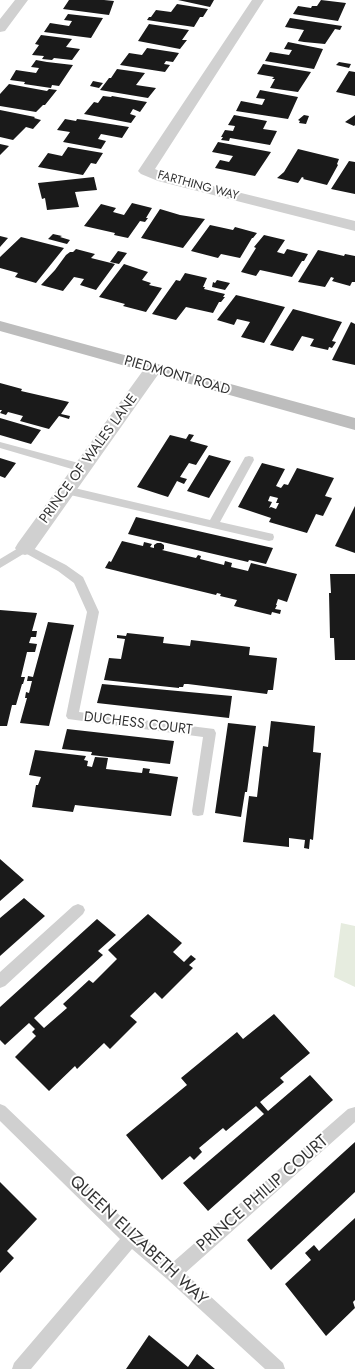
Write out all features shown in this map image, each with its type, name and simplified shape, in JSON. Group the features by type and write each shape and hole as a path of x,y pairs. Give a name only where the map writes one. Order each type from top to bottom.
{"main road":[{"name":"PIEDMONT ROAD","path":"0,326 355,424"}],"street":[{"path":"0,28 22,0"},
{"name":"FARTHING WAY","path":"258,0 146,171 163,178 355,226"},
{"name":"PRINCE OF WALES LANE","path":"25,548 153,369"}],"lane":[{"path":"0,445 82,468"},
{"path":"213,524 249,460"},
{"path":"66,490 269,537"},
{"path":"0,564 25,548"},
{"name":"DUCHESS COURT","path":"25,548 62,568 79,580 93,612 72,716 210,734 198,811"},
{"path":"0,981 78,910"},
{"name":"QUEEN ELIZABETH WAY","path":"0,1111 131,1238 173,1273 277,1369"},
{"name":"PRINCE PHILIP COURT","path":"173,1273 353,1114"},
{"path":"20,1369 131,1238"}],"shaded area":[{"path":"341,923 355,926 355,987 334,977"}],"building":[{"path":"69,0 114,1 109,15 63,9"},
{"path":"178,0 214,0 210,7"},
{"path":"321,0 346,3 338,21 293,14 298,6 311,8 312,6 317,6"},
{"path":"177,4 208,9 203,17 200,17 194,27 147,20 156,10 171,12"},
{"path":"68,14 103,18 91,38 44,32 50,23 69,26 72,21 64,20"},
{"path":"290,18 342,26 340,30 335,29 325,44 304,42 298,41 304,30 285,27"},
{"path":"149,24 189,30 182,40 187,40 180,49 138,41"},
{"path":"41,35 72,39 66,47 80,49 72,60 54,58 52,60 42,59 44,56 32,55 39,45 35,44"},
{"path":"288,42 323,49 314,69 265,61 270,52 289,55 292,50 284,49"},
{"path":"147,48 179,53 173,62 166,61 164,64 170,65 165,72 120,65 129,53 142,55"},
{"path":"36,60 73,65 59,86 52,85 51,88 24,84 25,82 10,80 16,70 36,73 39,68 31,67"},
{"path":"339,62 351,64 349,68 336,65"},
{"path":"263,64 311,72 298,92 270,88 275,79 272,79 274,77 257,74"},
{"path":"117,69 145,73 136,85 156,88 148,98 100,90"},
{"path":"349,71 355,72 355,96 336,92"},
{"path":"93,81 103,83 99,88 90,86"},
{"path":"9,84 47,91 49,89 57,90 45,105 43,105 36,112 0,106 0,94"},
{"path":"260,90 298,97 288,119 236,111 241,101 262,105 265,99 256,98"},
{"path":"103,96 112,96 147,102 140,112 133,109 130,114 136,116 131,123 84,114 94,102 98,103"},
{"path":"0,110 35,117 34,118 41,120 33,129 26,127 13,140 0,137"},
{"path":"234,115 267,121 263,129 277,131 270,145 230,138 229,141 221,140 225,130 233,131 235,126 228,125"},
{"path":"304,115 309,116 306,124 299,123 300,121 298,120"},
{"path":"355,115 354,126 345,122"},
{"path":"65,119 76,121 77,119 85,120 129,127 122,138 101,134 98,139 106,141 101,149 63,142 70,132 57,130"},
{"path":"218,142 271,152 255,176 215,168 220,160 229,162 233,156 212,152"},
{"path":"0,144 9,146 0,155"},
{"path":"68,147 103,153 96,164 91,163 83,175 38,167 48,153 62,156"},
{"path":"298,149 339,159 338,165 327,185 303,179 304,178 302,177 298,183 277,178 284,172"},
{"path":"349,161 355,162 355,194 331,189"},
{"path":"94,177 97,190 75,192 79,207 47,210 45,198 42,199 38,183"},
{"path":"132,203 152,208 145,222 140,221 128,238 114,235 115,233 84,226 101,204 116,208 113,212 124,215"},
{"path":"160,209 180,215 205,219 183,248 141,238"},
{"path":"210,225 233,230 235,227 257,233 252,238 240,258 221,254 218,258 191,251"},
{"path":"53,234 70,240 67,244 48,239"},
{"path":"264,235 285,240 277,252 284,254 287,249 308,254 292,277 260,270 256,276 241,272 256,248 254,247"},
{"path":"0,236 8,238 0,247"},
{"path":"21,237 64,248 36,283 15,277 18,273 0,268 0,257"},
{"path":"76,249 95,254 91,258 115,264 96,290 80,285 84,279 74,277 63,291 41,285 66,255"},
{"path":"318,250 344,256 345,254 355,256 355,282 352,282 350,286 332,281 334,278 331,277 325,287 298,282"},
{"path":"118,251 127,253 119,264 110,262"},
{"path":"124,264 148,272 142,280 151,283 149,285 162,288 146,312 123,306 125,304 99,297"},
{"path":"185,273 207,278 203,287 205,287 204,289 225,294 223,297 225,297 221,302 219,302 213,313 186,307 176,320 152,314 176,280 180,281"},
{"path":"217,280 230,283 225,290 212,287 213,282 215,283"},
{"path":"236,295 285,307 264,343 241,337 250,322 237,319 234,325 217,320"},
{"path":"293,309 342,322 332,341 336,342 332,348 329,347 328,350 310,346 314,339 302,336 293,351 270,345"},
{"path":"351,322 355,324 355,365 332,360"},
{"path":"0,383 22,389 21,391 69,402 61,414 70,416 69,419 59,416 49,429 20,421 23,416 8,412 6,415 0,413 2,410 0,410"},
{"path":"0,418 41,430 31,444 0,435"},
{"path":"189,434 194,435 190,441 208,446 196,465 189,463 180,477 187,479 184,484 177,481 168,497 137,487 170,435 186,439"},
{"path":"209,455 231,461 209,498 187,491"},
{"path":"0,458 16,463 5,478 0,476"},
{"path":"262,463 285,469 276,486 281,488 284,484 288,485 297,468 334,478 325,496 332,498 323,516 316,514 307,533 269,522 271,518 238,507","holes":["270,496 278,498 276,503 279,503 276,509 271,507 269,508 272,502 268,501"]},
{"path":"355,506 355,553 335,546"},
{"path":"136,517 273,548 266,564 249,560 248,562 128,534"},
{"path":"122,541 143,546 144,542 152,544 150,547 154,548 154,545 161,543 164,545 164,549 162,550 196,558 198,555 201,556 200,559 224,565 225,561 232,563 231,567 248,571 251,563 297,574 287,602 278,599 275,609 281,610 280,614 272,612 271,615 234,606 237,600 220,596 221,594 217,593 216,595 105,568 109,561 111,562"},
{"path":"330,574 355,574 355,660 335,660 334,638 330,638"},
{"path":"0,610 37,613 32,631 37,631 36,637 31,637 29,643 37,644 35,652 27,652 21,677 25,677 16,705 12,705 7,726 0,726"},
{"path":"48,622 74,625 49,726 20,723 27,698 25,698 26,692 29,693 32,681 27,681 28,676 33,677"},
{"path":"127,633 164,637 163,643 190,646 191,640 250,647 249,655 277,658 273,690 268,690 267,694 188,684 184,684 183,687 179,688 104,680 109,658 121,659 125,639 117,638 117,635 126,636"},
{"path":"102,684 232,696 229,718 97,703"},
{"path":"271,721 315,726 313,752 321,753 313,840 310,839 309,849 304,848 305,840 289,838 289,847 243,842 249,796 257,797 263,746 268,747"},
{"path":"228,723 256,726 247,792 245,792 241,817 215,813"},
{"path":"67,729 174,741 170,764 91,755 92,752 62,749"},
{"path":"35,750 86,756 84,760 88,761 87,766 92,767 95,757 108,758 106,769 142,773 143,768 150,769 149,773 178,777 171,816 75,805 73,812 32,807 36,785 38,785 41,777 29,775"},
{"path":"0,859 24,880 0,901"},
{"path":"24,898 45,916 0,956 0,918"},
{"path":"148,914 182,943 173,952 184,962 191,955 196,959 189,965 193,968 162,999 155,992 130,1016 137,1022 110,1049 104,1043 77,1069 75,1066 49,1091 15,1057 36,1036 32,1032 35,1029 29,1023 5,1045 0,1040 0,1007 97,919 116,935 98,951 103,955 34,1018 44,1028 67,1008 63,1004 89,980 93,983 117,959 108,950"},
{"path":"274,1014 310,1053 280,1078 284,1082 260,1102 268,1111 310,1075 333,1100 208,1211 183,1183 264,1114 256,1106 226,1131 223,1128 199,1148 202,1152 194,1160 190,1156 162,1180 126,1135 187,1085 181,1078 237,1032 243,1039"},
{"path":"355,1142 355,1192 271,1270 247,1240"},
{"path":"0,1182 37,1219 7,1251 14,1258 0,1273"},
{"path":"355,1218 355,1300 353,1302 355,1308 326,1336 285,1284 311,1260 305,1253 314,1245 319,1251"},
{"path":"149,1335 188,1367 197,1354 215,1369 126,1369"}]}
